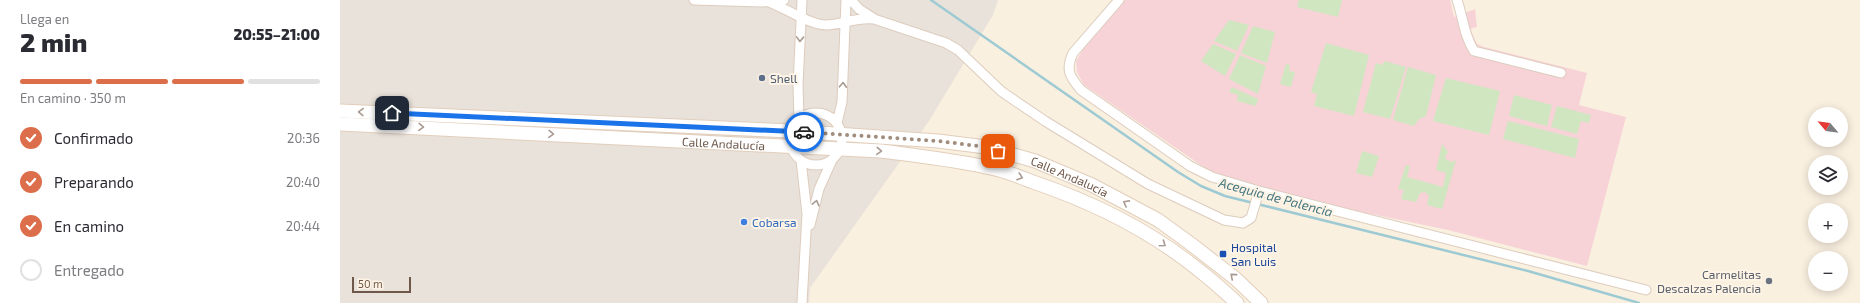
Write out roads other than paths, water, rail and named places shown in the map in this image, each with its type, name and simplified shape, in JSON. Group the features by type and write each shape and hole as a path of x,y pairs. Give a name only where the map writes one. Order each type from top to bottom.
{"main road":[{"name":"Calle Andalucía","path":"340,112 791,131 839,129 986,147 1035,161 1092,185 1158,220 1192,244 1236,279 1261,303"},
{"name":"Calle Andalucía","path":"340,124 881,151 947,160 996,170 1056,190 1088,203 1154,238 1200,270 1237,303"}],"street":[{"path":"694,0 769,2 784,0"},
{"path":"799,120 798,85 802,0"},
{"path":"806,240 819,189 832,160 840,149 839,129 842,102 846,0"},
{"path":"851,0 859,9 874,19"},
{"path":"1119,0 1073,53 1069,61 1070,76 1081,90 1190,166 1212,177 1258,195 1646,290"},
{"path":"1457,0 1468,42 1474,51 1561,73"},
{"path":"769,2 791,11 818,25 827,26 863,18 874,19 946,43 958,50 1001,91 1045,121 1148,184 1224,220 1243,223 1251,218 1255,209 1258,195"},
{"path":"832,160 818,165 810,164 801,160 791,147 791,131 799,120 806,115 817,113 828,116 839,129"},
{"path":"801,160 807,214 802,303"}],"waterway":[{"name":"Acequia de Palencia","path":"931,0 1178,172 1201,186 1225,196 1528,271 1639,303"}],"place":[{"name":"Shell","path":"762,78"},
{"name":"Cobarsa","path":"744,222"},
{"name":"Hospital San Luis","path":"1223,254"},
{"name":"Carmelitas Descalzas Palencia","path":"1769,281"}]}
